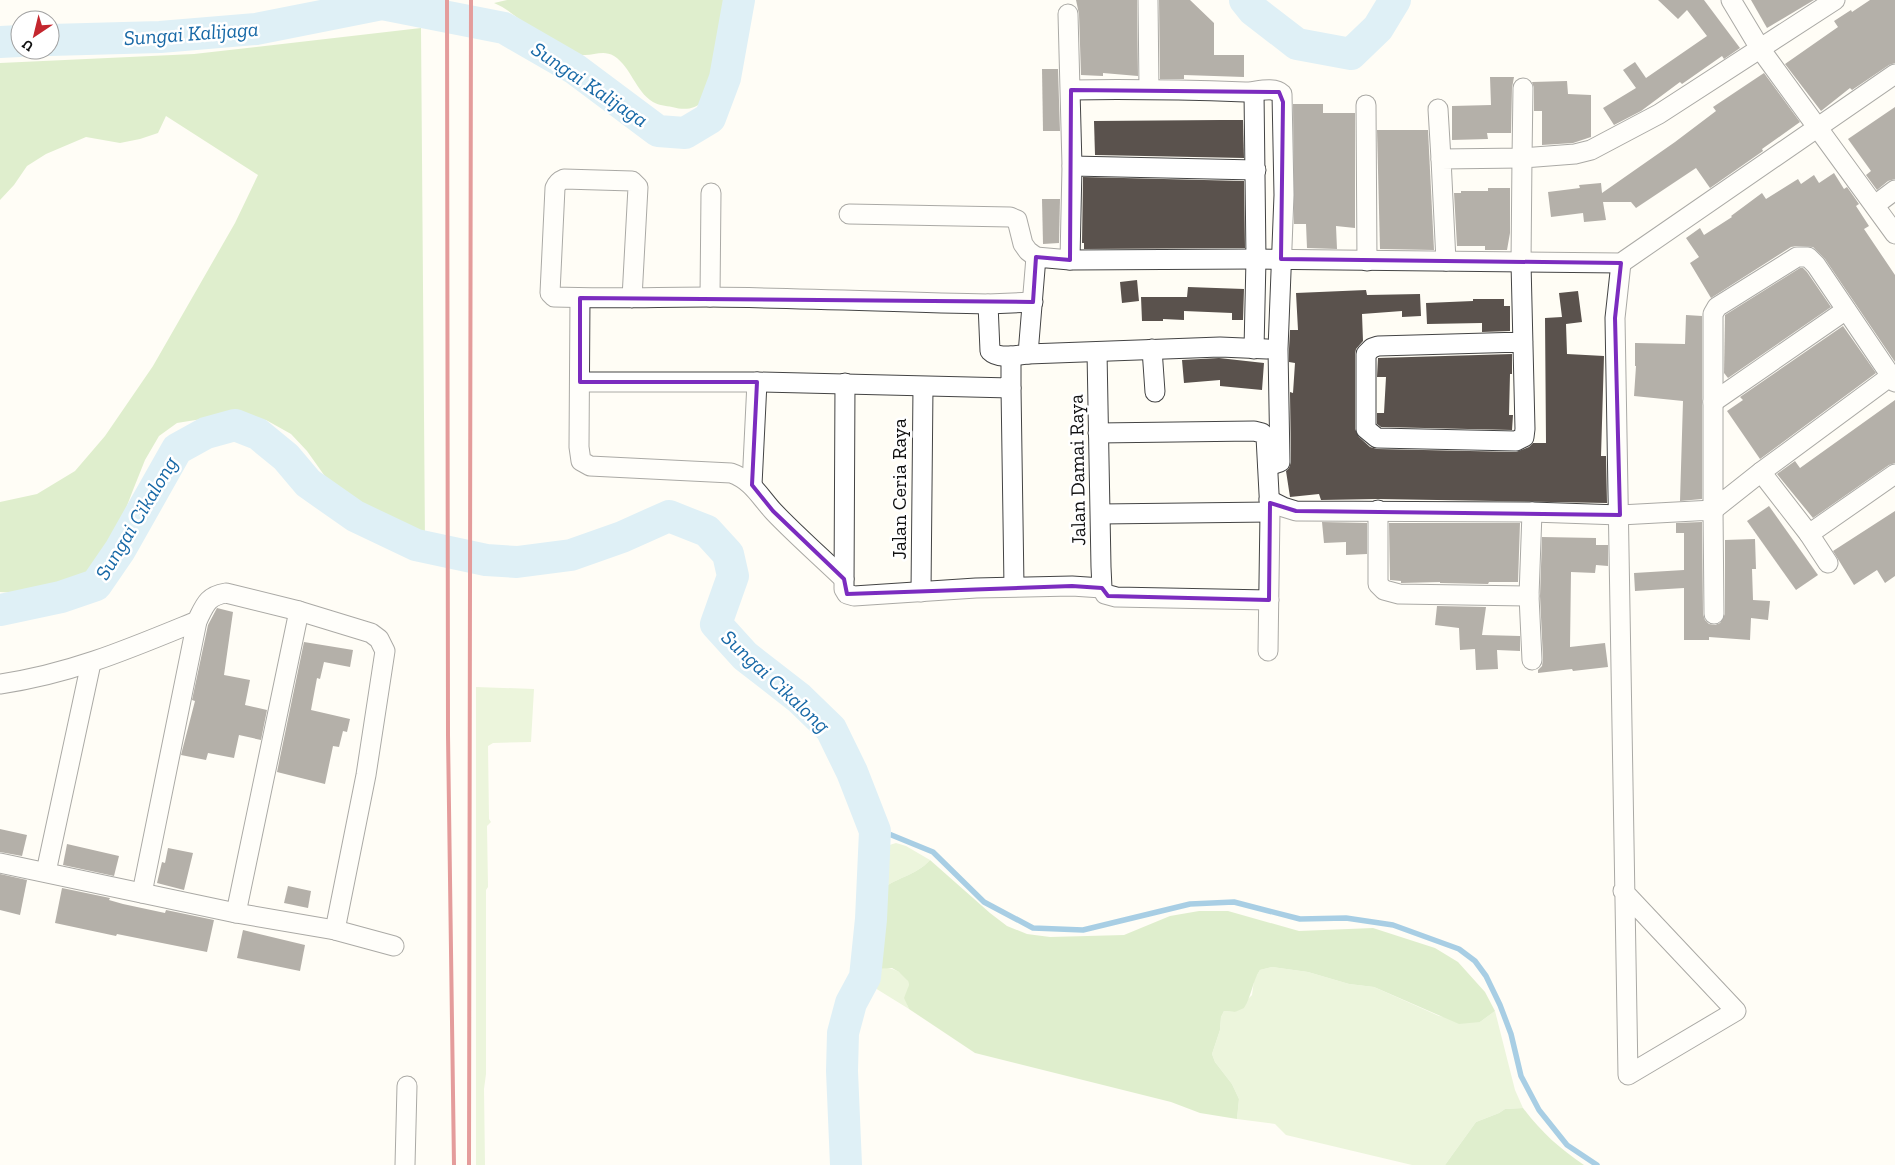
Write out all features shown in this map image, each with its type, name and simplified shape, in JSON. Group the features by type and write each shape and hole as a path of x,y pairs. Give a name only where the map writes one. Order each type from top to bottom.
{"street":[{"path":"1148,0 1149,89"},
{"path":"1731,0 1761,50 1895,234"},
{"path":"1441,159 1522,158 1575,154 1592,150 1659,114 1761,50 1829,2"},
{"path":"1068,14 1072,166 1070,260"},
{"path":"850,214 1014,218 1019,225 1023,244 1036,257 1070,260 1281,259 1621,263 1895,74"},
{"path":"1523,88 1521,263 1526,433 1521,440 1516,441 1377,438 1366,429 1366,354 1372,348 1378,346 1523,342"},
{"path":"1071,90 1149,89 1254,92 1273,90 1282,94 1284,195 1278,349 1280,462 1268,466"},
{"path":"1254,92 1256,170 1254,349"},
{"path":"1366,106 1366,261"},
{"path":"1438,109 1446,261"},
{"path":"1072,166 1256,170"},
{"path":"632,298 638,187 632,182 564,179 557,183 555,188 550,293 554,297 580,298 632,298 710,297 988,304 1033,302"},
{"path":"1875,205 1895,190"},
{"path":"710,297 711,194"},
{"path":"1101,514 1275,506 1296,511 1378,510 1620,515 1713,510 1760,472 1893,379 1812,260 1804,256 1798,257 1717,307 1713,314 1713,510 1714,614"},
{"path":"1014,586 1011,388 1033,302 1036,257"},
{"path":"1621,263 1616,318 1620,515 1623,891 1628,1075 1736,1011 1623,891"},
{"path":"580,298 580,459 590,466 731,474 738,476 752,485 773,511 844,579"},
{"path":"988,304 990,351 995,355 1220,347 1278,349"},
{"path":"1713,402 1846,310"},
{"path":"1152,350 1155,392"},
{"name":"Jalan Damai Raya","path":"1097,352 1102,588"},
{"path":"580,382 845,383 922,387 1011,388"},
{"path":"752,485 757,382"},
{"path":"845,383 844,589 847,594 854,596 1014,586 1102,588 1108,596 1116,597 1269,600"},
{"name":"Jalan Ceria Raya","path":"921,592 922,387"},
{"path":"1098,433 1259,431 1264,435 1267,440 1268,466 1275,506 1268,651"},
{"path":"1760,472 1809,534 1828,563"},
{"path":"1809,534 1895,474"},
{"path":"1378,510 1378,584 1384,590 1398,594 1528,596"},
{"path":"1532,512 1528,596 1532,660"},
{"path":"142,893 196,621 206,601 216,594 226,593 299,611 371,633 379,639 385,651 366,775 336,930"},
{"path":"236,913 299,611"},
{"path":"0,684 34,679 92,663 196,621"},
{"path":"46,872 92,663"},
{"path":"0,863 236,913 336,930 394,946"},
{"path":"405,1165 407,1086"}],"highlighted area":[{"path":"1071,90 1279,92 1283,102 1281,259 1621,263 1615,318 1620,515 1296,511 1270,503 1269,600 1108,596 1102,588 1072,586 847,594 844,579 773,511 752,485 757,382 580,382 580,298 1033,302 1036,257 1070,260"}],"green space":[{"path":"507,0 731,0 711,89 705,99 697,106 686,109 653,102 642,92 620,61 610,54 577,54 565,51 544,40 512,13 494,3"},
{"path":"421,28 425,543 405,536 375,519 329,482 307,451 291,434 266,420 214,417 177,423 159,436 145,460 120,524 109,561 90,573 55,589 19,593 0,592 0,502 37,494 75,471 105,436 153,366 235,223 258,175 166,116 158,133 140,139 120,143 86,137 46,154 27,166 14,185 0,200 0,63 194,54"},
{"path":"476,687 534,689 531,742 493,743 488,746 489,819 491,822 487,826 485,1165 476,1165"},
{"path":"896,843 906,846 930,860 918,870 891,883 879,892 883,847"},
{"path":"930,860 1007,926 1027,934 1050,937 1124,935 1170,916 1199,911 1228,911 1299,931 1373,928 1435,948 1458,962 1485,992 1495,1011 1480,1022 1459,1024 1374,987 1349,984 1308,972 1272,967 1260,970 1244,1008 1235,1012 1224,1011 1212,1054 1215,1062 1232,1084 1239,1099 1237,1119 1200,1113 1171,1102 975,1053 909,1009 904,998 909,985 908,981 899,972 892,968 877,969 880,940 879,892 891,883 918,870"},
{"path":"1272,967 1308,972 1349,984 1374,987 1439,1016 1480,1022 1495,1011 1515,1090 1523,1108 1505,1109 1476,1122 1445,1165 1412,1165 1286,1135 1275,1124 1237,1119 1239,1099 1232,1084 1215,1062 1212,1054 1224,1011 1235,1012 1252,995 1254,980 1260,970"},
{"path":"877,969 893,969 907,978 909,985 906,998 909,1009 875,988"},
{"path":"1523,1108 1551,1140 1584,1165 1445,1165 1476,1122 1505,1109"}],"building":[{"path":"1076,0 1137,0 1138,76 1103,73 1103,76 1081,75 1079,14"},
{"path":"1159,0 1190,0 1214,23 1214,55 1244,55 1244,77 1184,75 1184,79 1160,79"},
{"path":"1658,0 1704,0 1740,48 1724,59 1722,56 1682,84 1680,82 1641,111 1614,125 1603,108 1636,88 1623,70 1635,62 1646,78 1707,36 1687,10 1678,19"},
{"path":"1751,0 1814,0 1767,28"},
{"path":"1870,0 1895,0 1895,63 1852,90 1850,88 1821,111 1785,64 1838,27 1834,21"},
{"path":"1042,69 1058,69 1060,131 1043,131"},
{"path":"1764,73 1800,122 1762,149 1763,151 1710,188 1696,168 1636,208 1631,202 1603,202 1606,220 1584,222 1583,213 1551,217 1548,192 1580,188 1579,185 1601,183 1602,193 1716,111 1713,107"},
{"path":"1490,77 1514,77 1511,133 1487,133 1488,139 1452,140 1452,106 1491,105"},
{"path":"1567,81 1568,94 1591,95 1591,137 1573,143 1542,145 1542,111 1534,111 1534,88 1532,82"},
{"path":"1293,104 1323,104 1323,113 1355,113 1355,228 1336,226 1337,249 1307,248 1306,224 1294,224"},
{"path":"1895,107 1895,179 1888,181 1877,190 1866,175 1871,171 1848,139"},
{"path":"1243,120 1244,158 1095,155 1094,121"},
{"path":"1377,130 1428,130 1434,250 1380,249"},
{"path":"1834,173 1844,189 1847,187 1859,204 1856,206 1869,226 1864,229 1895,275 1895,362 1825,259 1813,247 1791,247 1711,298 1690,263 1699,257 1686,238 1700,228 1704,235 1732,217 1762,193 1766,199 1798,179 1801,184 1814,175 1819,183"},
{"path":"1083,177 1244,181 1245,248 1084,249 1084,243 1082,243"},
{"path":"1488,188 1510,188 1510,233 1507,250 1485,250 1485,246 1457,246 1454,193 1461,193 1461,191 1488,191"},
{"path":"1042,199 1060,199 1059,243 1043,244"},
{"path":"1800,268 1807,272 1831,307 1728,378 1724,373 1725,315"},
{"path":"1137,280 1139,301 1122,303 1120,282"},
{"path":"1188,287 1244,289 1243,320 1232,320 1232,313 1184,311 1184,320 1142,321 1141,297 1187,297"},
{"path":"1366,290 1367,295 1420,294 1421,316 1402,317 1402,311 1362,314 1363,341 1356,349 1355,354 1355,429 1359,437 1370,447 1377,449 1516,452 1529,447 1533,443 1546,443 1545,318 1562,317 1559,293 1578,291 1582,322 1566,324 1567,354 1604,356 1601,456 1606,456 1607,503 1378,499 1321,500 1319,494 1290,497 1286,471 1291,462 1290,392 1293,393 1295,363 1289,362 1289,349 1290,330 1298,330 1296,293"},
{"path":"1473,299 1504,299 1504,306 1510,306 1510,331 1482,332 1482,323 1427,324 1426,303 1473,301"},
{"path":"1686,315 1702,316 1702,499 1680,501 1683,401 1634,396 1635,343 1685,344"},
{"path":"1843,326 1876,373 1760,459 1727,411 1743,400 1740,397"},
{"path":"1512,354 1509,415 1513,415 1512,430 1381,427 1377,424 1377,413 1384,413 1386,377 1377,377 1378,358"},
{"path":"1219,358 1264,363 1262,390 1220,386 1220,380 1184,383 1182,360"},
{"path":"1895,400 1895,463 1889,465 1813,518 1777,474 1795,461 1800,468"},
{"path":"1769,506 1818,575 1796,590 1747,521"},
{"path":"1895,511 1895,576 1885,583 1877,570 1854,585 1833,551"},
{"path":"1322,522 1367,523 1367,554 1346,555 1346,542 1324,543"},
{"path":"1702,522 1703,614 1709,624 1715,625 1720,623 1725,614 1725,540 1755,539 1756,569 1752,569 1753,600 1770,601 1768,620 1751,618 1750,640 1709,637 1709,640 1684,640 1684,588 1635,591 1634,573 1684,570 1684,533 1676,533 1676,523"},
{"path":"1389,523 1520,523 1518,582 1489,582 1488,584 1401,583 1401,581 1390,580"},
{"path":"1542,537 1596,538 1596,545 1608,545 1608,566 1596,565 1595,573 1571,572 1570,647 1605,643 1608,667 1538,673 1543,659 1540,596"},
{"path":"1437,606 1486,607 1482,635 1520,636 1520,651 1497,650 1498,669 1476,670 1475,649 1460,650 1459,628 1435,625"},
{"path":"217,608 233,612 224,675 250,680 245,705 267,710 261,740 239,735 234,758 208,753 206,760 181,755 195,701 192,700 208,625"},
{"path":"304,642 353,650 350,667 324,662 320,679 317,678 311,710 350,719 347,732 343,731 339,747 333,746 325,784 277,772"},
{"path":"0,829 27,835 22,856 0,852"},
{"path":"67,844 119,856 114,876 63,865"},
{"path":"168,848 193,853 184,890 157,883 162,862 165,863"},
{"path":"0,874 27,880 20,915 0,910"},
{"path":"288,886 311,891 308,908 284,903"},
{"path":"62,888 110,898 109,900 123,904 165,913 166,910 214,920 207,952 55,923"},
{"path":"243,930 305,945 300,971 237,958"}],"waterway":[{"name":"Sungai Kalijaga","path":"60,40 160,37 256,29 382,4 504,28 575,69 658,131 685,133 710,118 725,78 739,0"},
{"name":"Sungai Kalijaga","path":"1245,0 1253,10 1297,44 1351,54 1378,28 1395,0"},
{"name":"Sungai Kalijaga","path":"0,42 10,42"},
{"name":"Sungai Cikalong","path":"0,610 61,597 96,585 120,550 177,449 206,433 235,425 258,434 286,457 308,483 355,516 416,545 486,560 517,562 571,555 622,537 669,516 707,531 728,554 733,576 716,624 745,656 799,698 831,729 852,772 875,831 871,919 865,977 851,1003 843,1033 842,1071 846,1165"},
{"path":"875,831 889,834 933,852 984,902 1033,928 1083,930 1190,904 1234,902 1300,919 1346,918 1393,925 1459,949 1475,961 1486,976 1511,1034 1521,1076 1539,1110 1567,1145 1597,1165"}],"railway":[{"path":"447,0 448,735 454,1165"},
{"path":"469,1165 471,0"}]}
